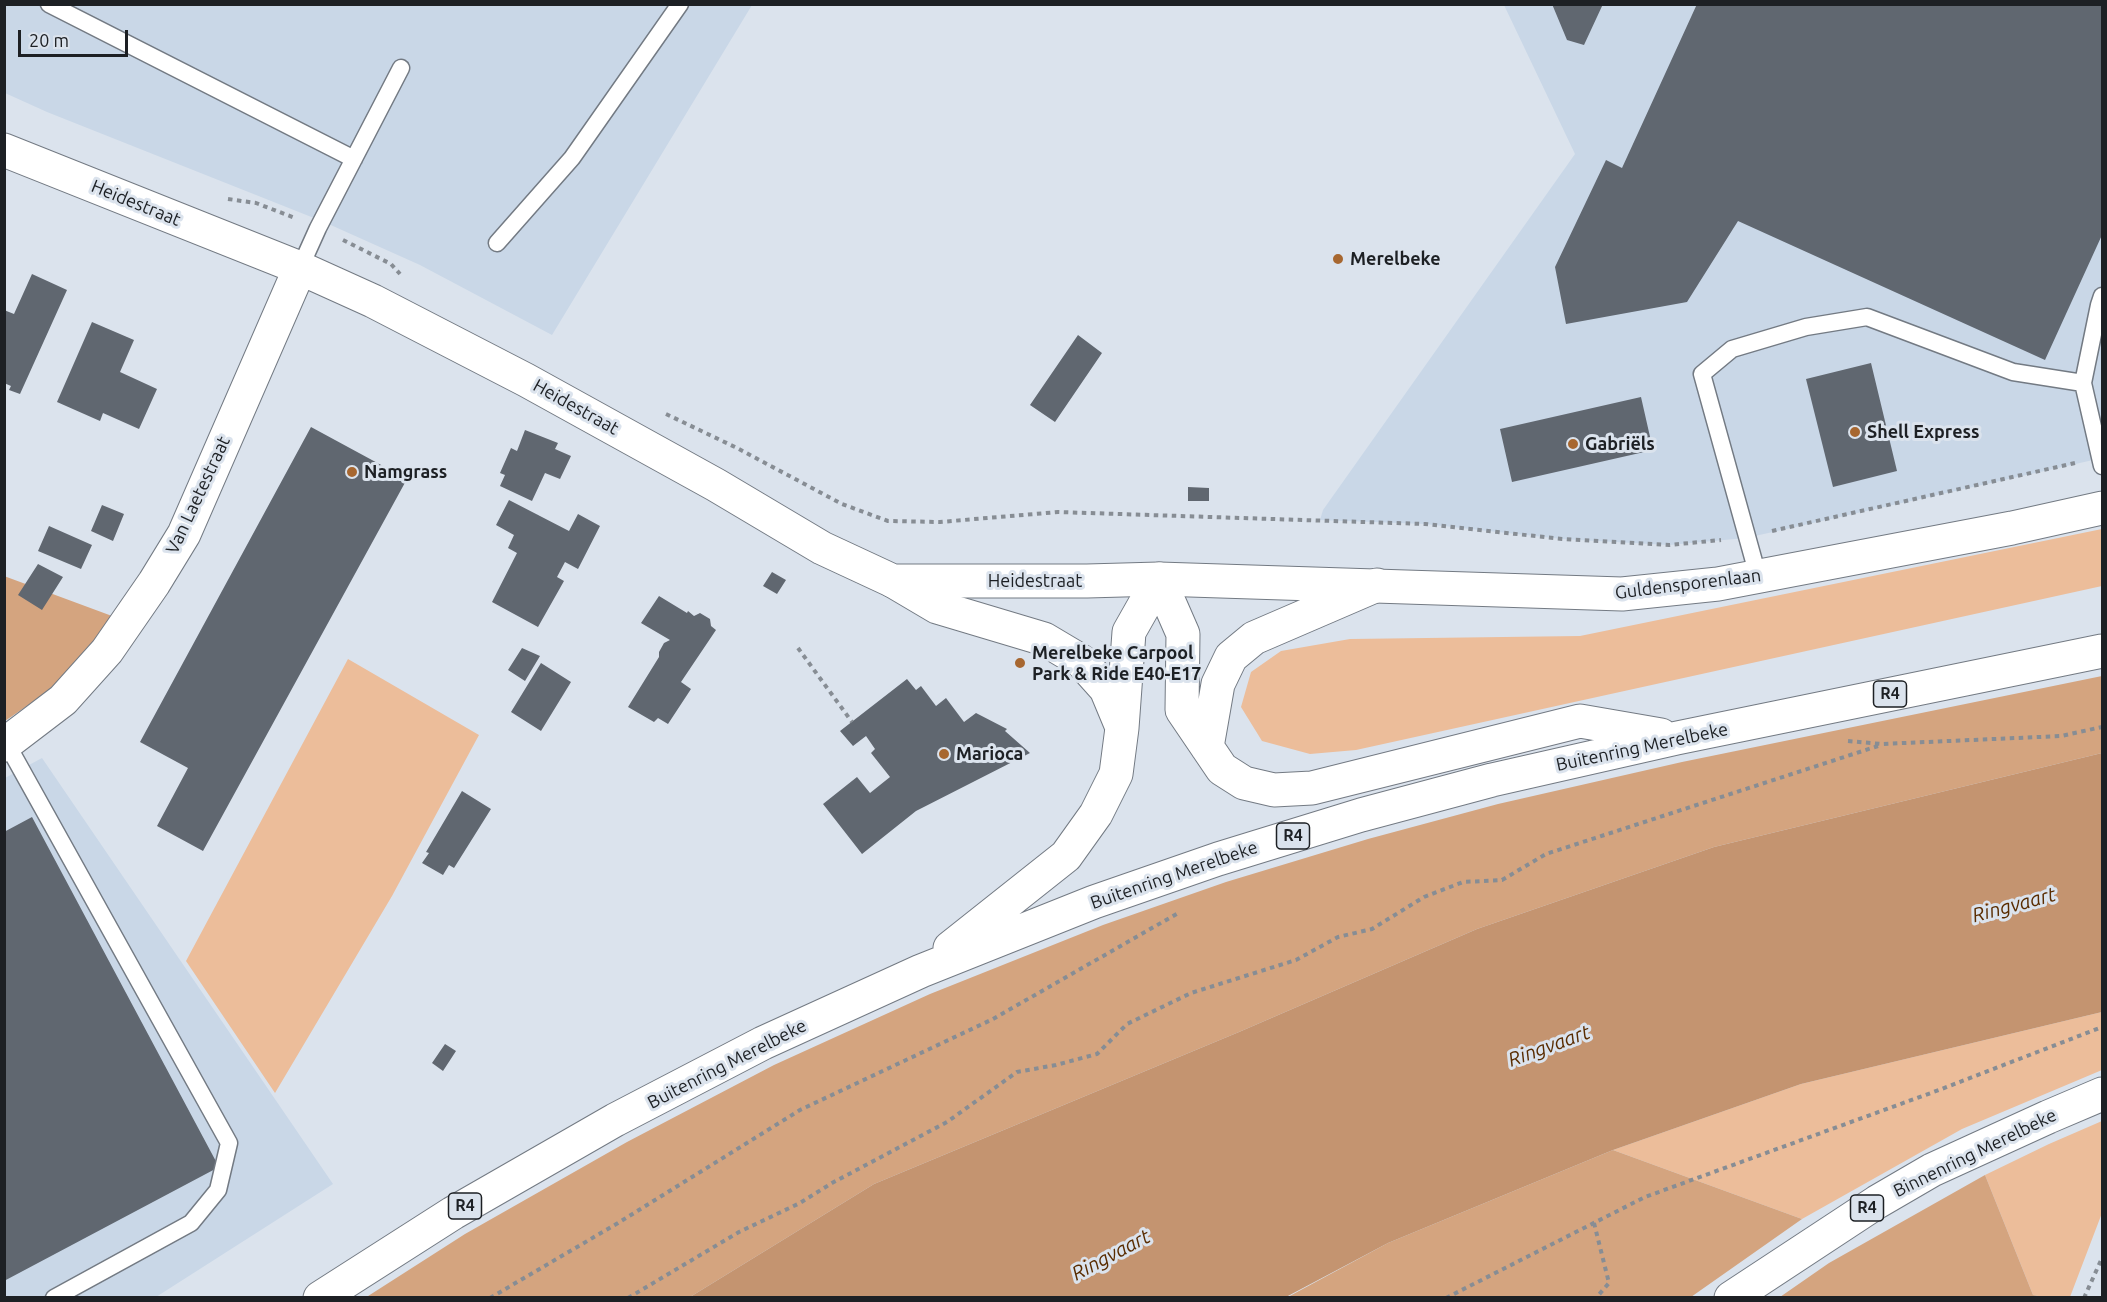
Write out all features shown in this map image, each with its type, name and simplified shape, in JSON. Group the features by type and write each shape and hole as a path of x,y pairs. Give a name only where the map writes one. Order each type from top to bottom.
{"main road":[{"name":"Heidestraat","path":"4,150 300,268 373,301 526,380 716,485 822,548 893,580 1159,579"},
{"name":"Van Laetestraat","path":"6,744 63,700 93,668 154,583 184,534 300,268"},
{"name":"Guldensporenlaan","path":"1159,579 1622,594 1718,584 2012,528 2103,508"},
{"path":"921,971 1066,856 1096,814 1116,774 1129,632 1159,579"},
{"path":"1159,579 1183,634 1182,710 1222,769 1244,783 1274,790 1312,788 1580,721 1677,738"},
{"path":"893,580 937,608 1044,639 1081,661 1106,689 1122,728"},
{"path":"1207,747 1218,684 1232,657 1254,638 1377,585"},
{"name":"Buitenring Merelbeke","path":"320,1298 453,1213 615,1120 763,1043 921,971 1094,902 1218,859 1361,815 1492,780 1677,738 2103,651"},
{"name":"Binnenring Merelbeke","path":"1731,1298 1877,1202 1932,1170 2103,1094"}],"lane":[{"path":"49,4 354,159"},
{"path":"497,243 572,158 680,4"},
{"path":"300,268 318,228 401,68"},
{"path":"2102,462 2083,383 2099,305 2103,296"},
{"path":"1758,576 1702,374 1732,349 1806,327 1867,316 2013,372 2083,383"},
{"path":"6,744 30,781 229,1143 218,1190 191,1223 54,1298"}],"path":[{"path":"318,228 391,264 404,279"},
{"path":"662,412 842,504 888,521 940,522 1058,512 1425,524 1562,539 1669,545 1746,538 2102,462"},
{"path":"798,648 852,722"},
{"path":"1846,741 1882,744 2061,736 2103,727"},
{"path":"628,1298 739,1232 800,1203 832,1183 947,1122 1017,1072 1056,1065 1096,1054 1127,1024 1191,993 1296,960 1338,937 1372,929 1424,897 1463,882 1502,880 1546,854 1882,744"},
{"path":"490,1298 618,1223 800,1110 993,1019 1189,907"},
{"path":"1446,1298 1645,1197 1939,1090 2103,1027"},
{"path":"1594,1223 1610,1283 1596,1298"},
{"path":"2084,1298 2100,1273 2103,1258"}],"shaded area":[{"path":"5,5 752,5 552,335 420,265 324,222 47,112 5,93"},
{"path":"1504,5 2102,5 2102,458 1746,538 1669,545 1562,539 1425,524 1320,520 1323,510 1575,154"},
{"path":"2102,529 2102,586 1356,750 1310,754 1262,741 1241,707 1251,672 1281,651 1350,639 1580,636"},
{"path":"4,576 112,616 95,645 53,688 5,721"},
{"path":"348,659 479,735 392,896 275,1093 186,961"},
{"path":"2102,676 2102,753 1714,847 1477,929 1239,1032 874,1184 690,1297 365,1298 465,1234 627,1142 774,1065 930,994 1103,925 1226,882 1368,839 1498,804 1682,762"},
{"path":"42,758 333,1184 156,1297 5,1298 5,778"},
{"path":"2102,1012 2102,1070 1962,1129 1802,1219 1613,1150 1801,1084"},
{"path":"2102,1121 2102,1213 2070,1297 2033,1295 1985,1175"},
{"path":"1613,1150 1802,1219 1691,1297 1286,1298 1388,1243"},
{"path":"1985,1175 2033,1295 2044,1297 1780,1297 1829,1263"}],"water":[{"name":"Ringvaart","path":"2102,753 2102,1012 1801,1084 1613,1150 1388,1243 1286,1297 690,1297 874,1184 1239,1032 1477,929 1714,847"}],"building":[{"path":"1552,4 1603,4 1584,45 1567,40"},
{"path":"1697,4 2102,4 2102,235 2045,360 1738,221 1687,302 1566,324 1555,267 1606,160 1622,168"},
{"path":"32,274 67,290 20,394 9,390 11,386 4,383 4,310 14,314"},
{"path":"92,322 134,340 120,372 157,389 139,429 103,413 100,421 57,402"},
{"path":"1078,335 1102,353 1055,422 1030,405"},
{"path":"1871,363 1897,471 1833,487 1806,379"},
{"path":"1641,397 1653,450 1512,482 1500,429"},
{"path":"311,427 407,479 203,851 157,826 188,768 140,742"},
{"path":"525,430 558,443 555,449 571,456 560,479 545,473 532,501 500,486 505,475 500,473 511,448 517,451"},
{"path":"1188,487 1209,488 1209,501 1188,501"},
{"path":"509,500 569,531 578,514 600,526 578,569 565,562 557,577 564,581 538,627 492,602 517,553 508,548 514,535 496,525"},
{"path":"102,505 124,514 113,541 91,531"},
{"path":"49,526 92,545 81,569 38,551"},
{"path":"38,564 63,577 42,610 18,595"},
{"path":"772,572 786,580 777,594 763,586"},
{"path":"659,596 694,616 700,613 710,619 711,626 716,630 681,682 691,689 668,724 658,718 654,722 628,707 659,657 664,643 670,640 641,623"},
{"path":"522,648 540,656 525,681 508,670"},
{"path":"541,663 571,682 541,731 511,712"},
{"path":"907,679 916,690 921,686 936,706 946,698 964,722 976,713 1007,729 1005,731 1030,753 916,811 862,854 823,804 857,777 870,793 890,777 871,753 875,749 866,736 853,746 840,731"},
{"path":"462,791 491,809 454,868 449,865 443,875 422,863 429,853 426,852"},
{"path":"32,817 219,1167 4,1281 4,832"},
{"path":"445,1044 456,1051 443,1071 432,1063"}],"place":[{"name":"Merelbeke","path":"1338,259"},
{"name":"Shell Express","path":"1855,432"},
{"name":"Gabriëls","path":"1573,444"},
{"name":"Namgrass","path":"352,472"},
{"name":"Merelbeke Carpool Park & Ride E40-E17","path":"1020,663"},
{"name":"Marioca","path":"944,754"}]}
